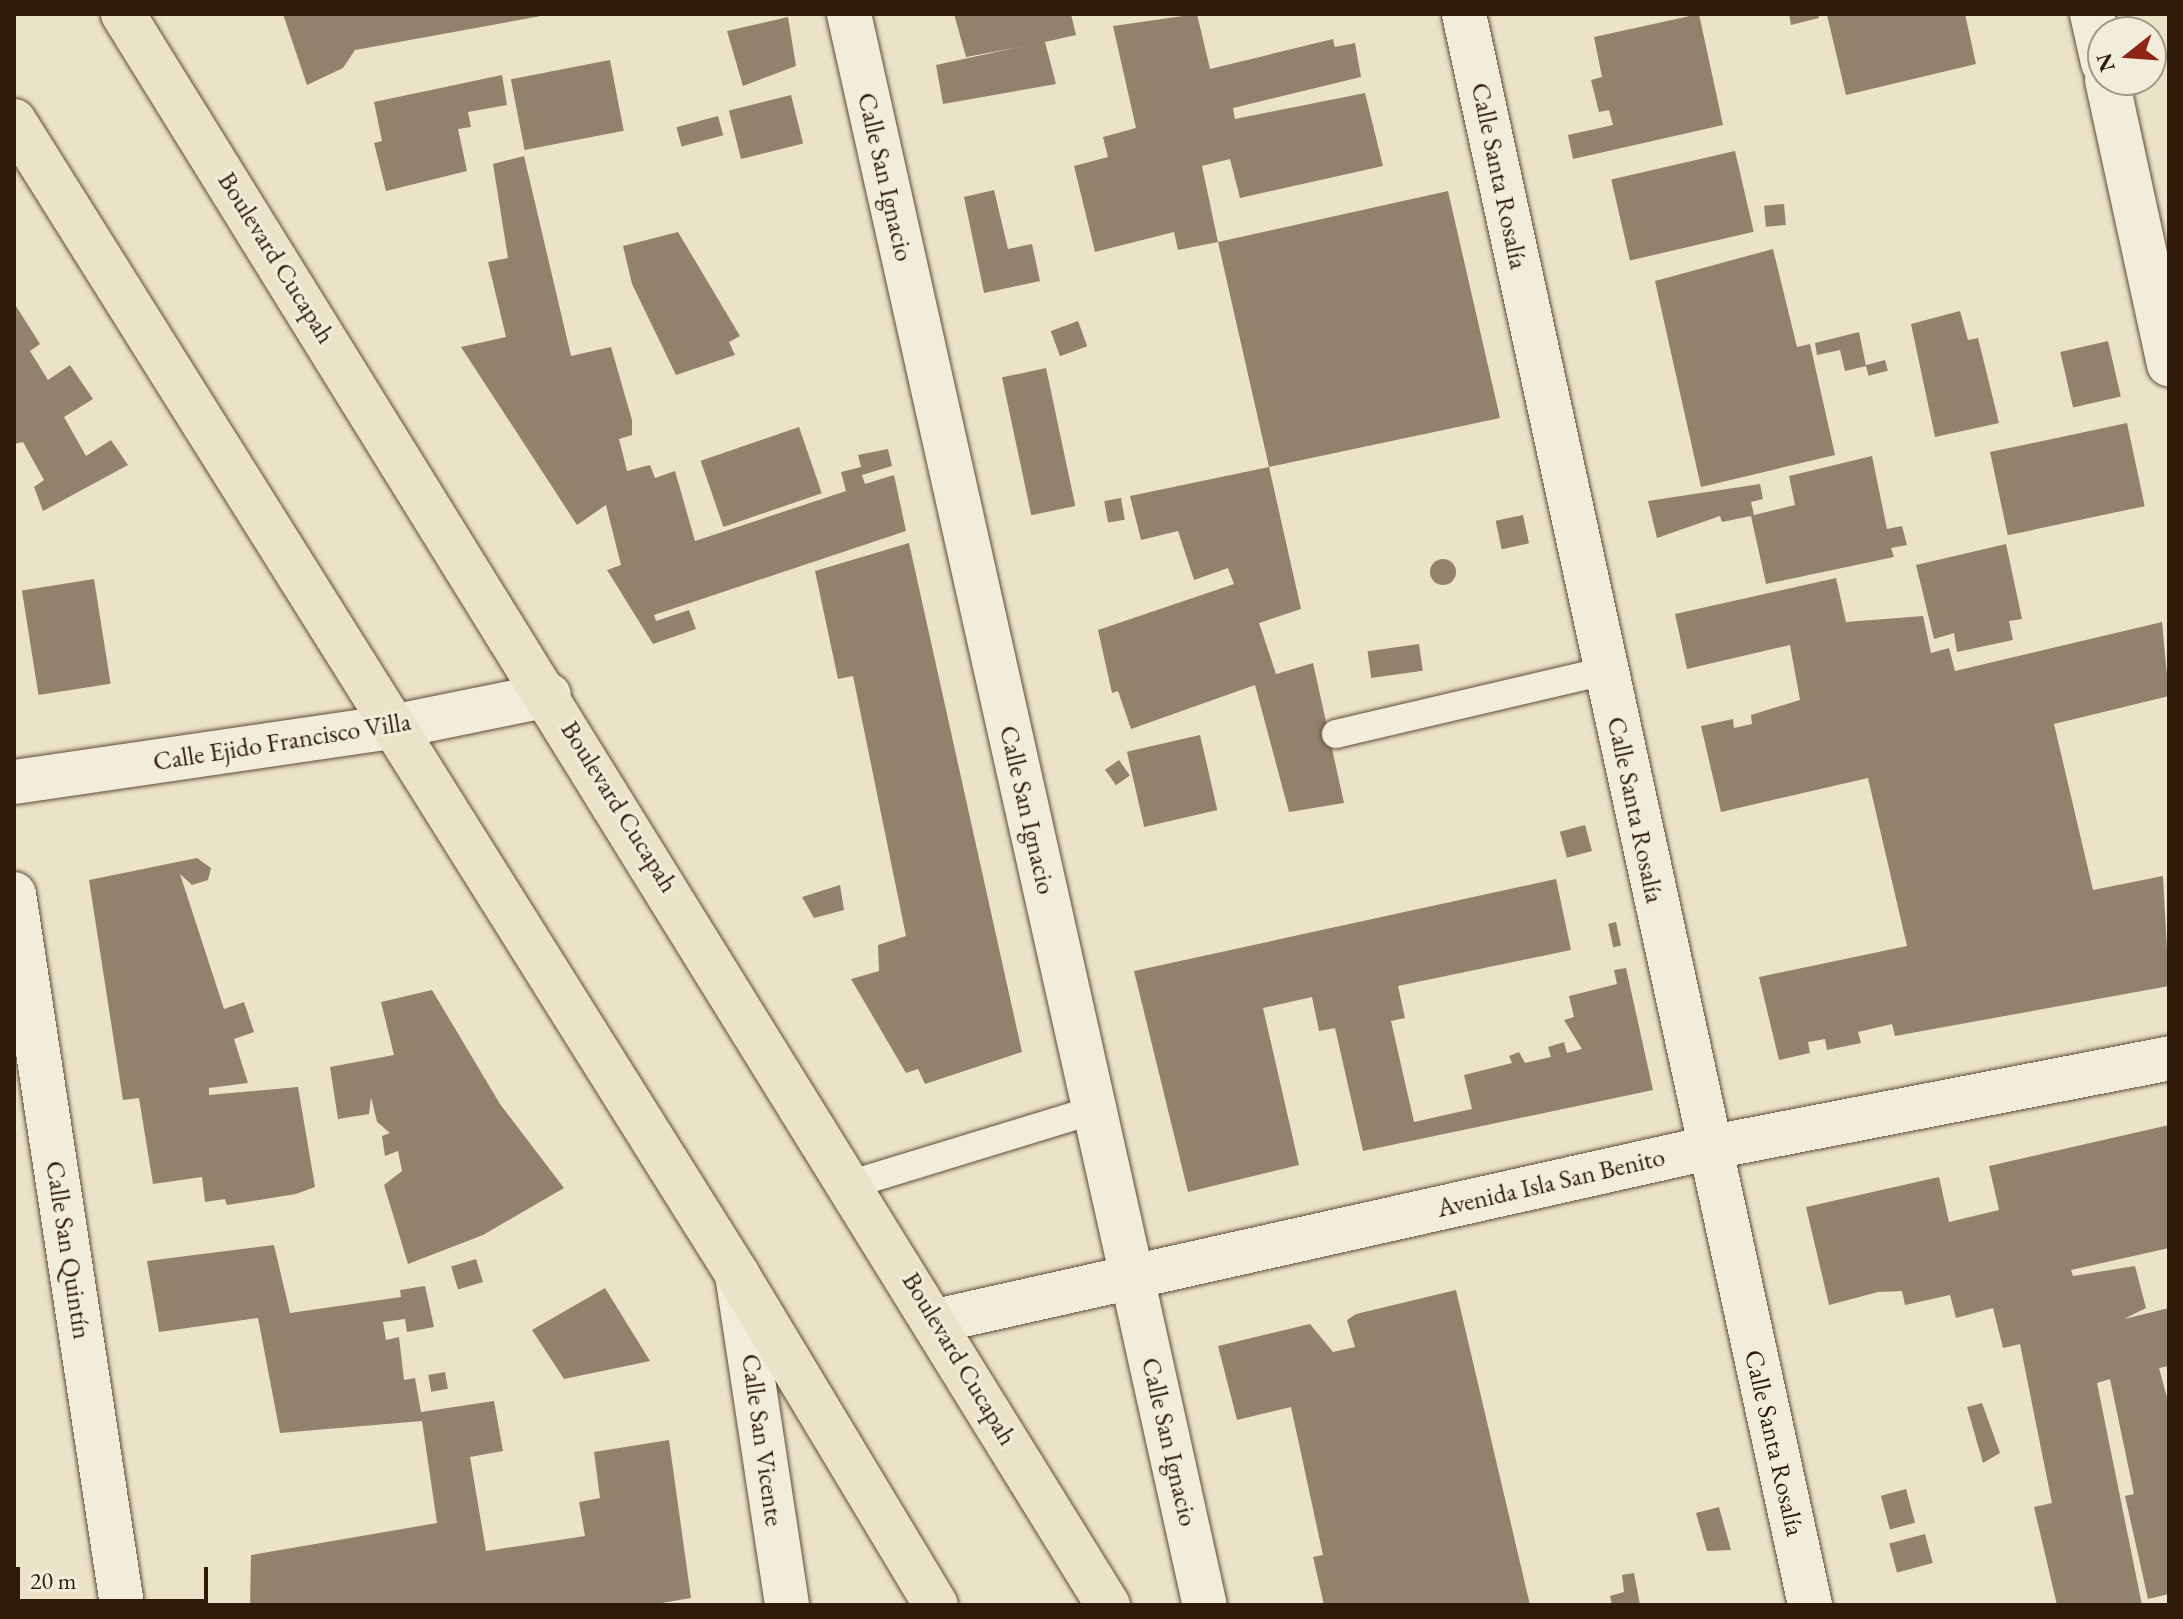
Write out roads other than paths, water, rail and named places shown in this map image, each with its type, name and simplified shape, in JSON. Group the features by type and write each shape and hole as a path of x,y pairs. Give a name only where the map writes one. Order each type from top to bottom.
{"main road":[{"name":"Boulevard Cucapah","path":"123,14 852,1184 1108,1605"},
{"path":"14,121 737,1274 936,1605"}],"street":[{"name":"Calle San Ignacio","path":"849,14 1205,1605"},
{"name":"Calle Santa Rosalía","path":"1464,14 1708,1148 1810,1605"},
{"path":"2110,96 2169,364"},
{"name":"Calle Ejido Francisco Villa","path":"14,782 392,727 549,695"},
{"name":"Calle San Quintín","path":"14,894 122,1605"},
{"name":"Avenida Isla San Benito","path":"936,1321 1708,1148 2169,1058"},
{"name":"Calle San Vicente","path":"737,1274 787,1605"}],"lane":[{"path":"1336,734 1605,671"},
{"path":"852,1184 1094,1110"}]}
